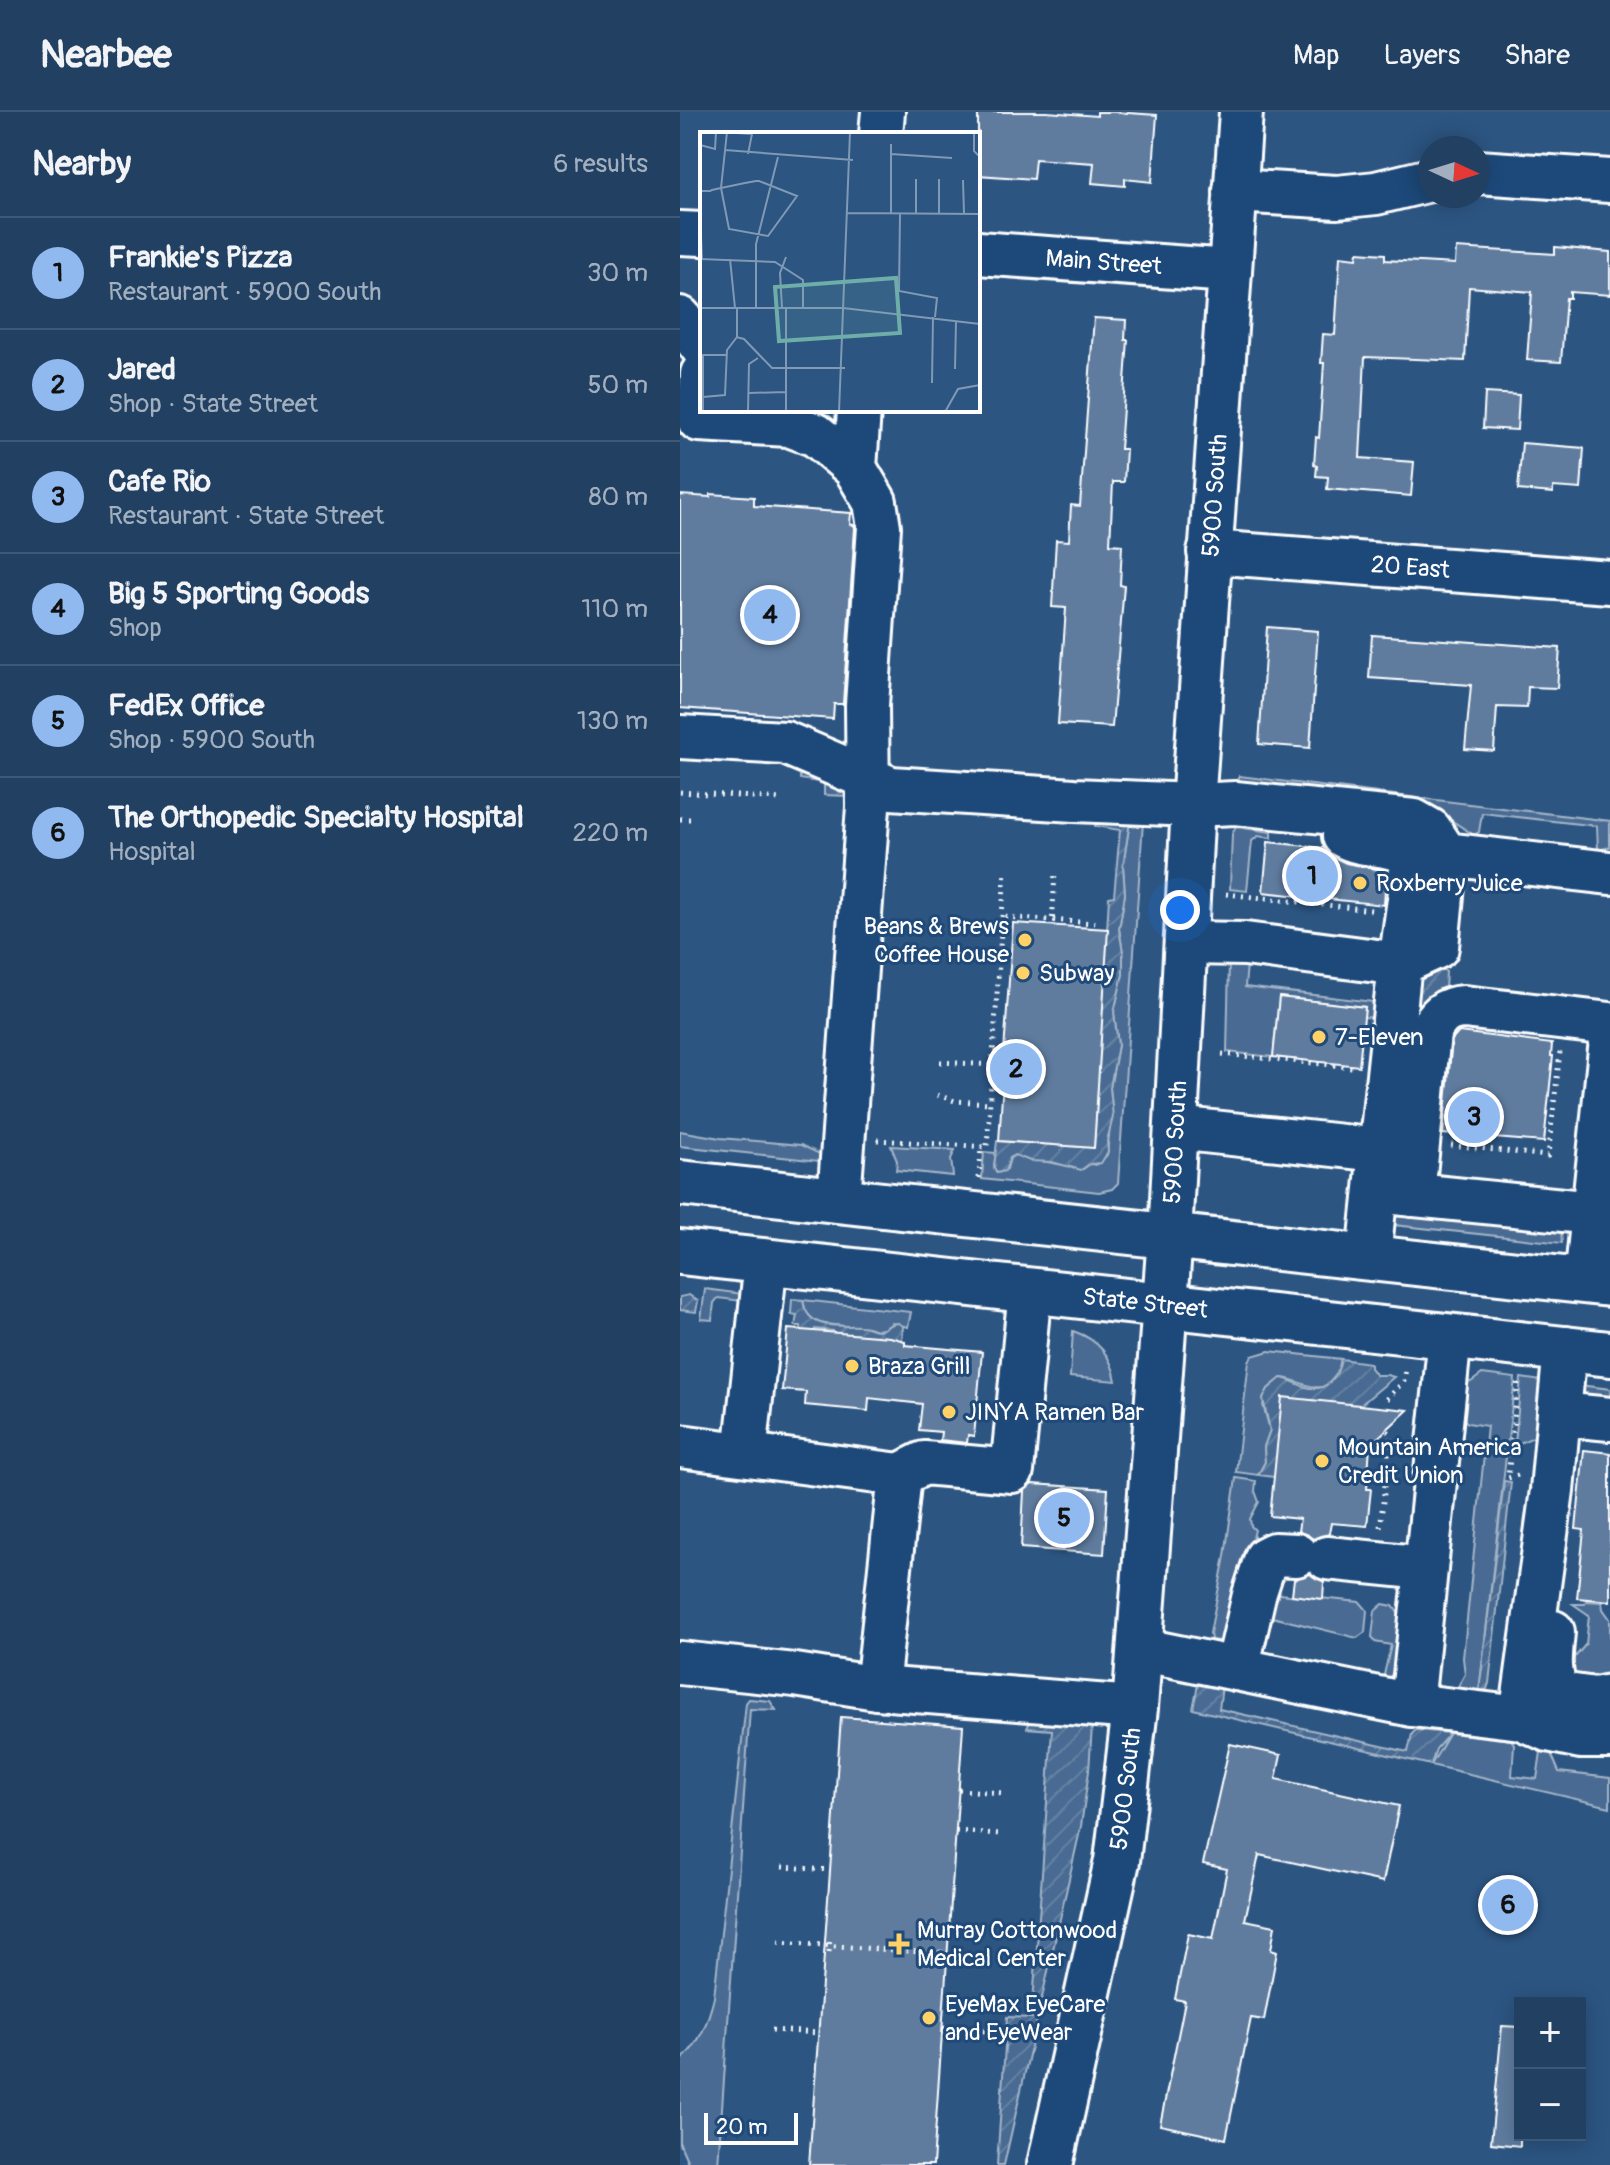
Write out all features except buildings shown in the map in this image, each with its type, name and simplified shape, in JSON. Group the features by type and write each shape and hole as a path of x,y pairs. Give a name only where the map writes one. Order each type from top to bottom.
{"main road":[{"path":"680,1183 1598,1282"},
{"name":"5900 South","path":"1050,2165 1117,1861 1135,1708 1170,1236"},
{"name":"State Street","path":"680,1252 1610,1354"}],"street":[{"path":"881,132 883,112"},
{"name":"5900 South","path":"1170,1236 1193,805 1241,112"},
{"path":"1490,173 1610,181"},
{"path":"1235,191 1337,197 1376,193 1418,183"},
{"path":"680,233 700,234"},
{"name":"Main Street","path":"980,253 1230,271"},
{"path":"680,318 700,344"},
{"path":"700,405 699,420 789,425 816,435 855,468 875,502 879,527 867,705 868,807 839,1199"},
{"path":"855,468 859,412"},
{"name":"20 East","path":"1209,552 1610,582"},
{"path":"680,737 785,743 891,788 1193,805 1235,803 1414,821 1430,830 1446,854 1437,947 1400,964 1245,944 1186,943"},
{"path":"1328,812 1342,835 1357,844 1397,848 1408,855 1412,878 1380,1150 1394,1193"},
{"path":"1446,854 1610,873"},
{"path":"1369,1257 1394,1193 1429,1033 1441,1014 1464,1007 1610,1024"},
{"path":"1598,1282 1593,1213 1610,1049"},
{"path":"1176,1128 1380,1150"},
{"path":"1394,1193 1593,1213"},
{"path":"745,1454 766,1261"},
{"path":"680,1446 900,1475 924,1463 1012,1471 1030,1290"},
{"path":"1412,1705 1450,1336"},
{"path":"1521,1718 1552,1490 1565,1348"},
{"path":"1559,1414 1610,1419"},
{"path":"877,1688 900,1475"},
{"path":"1552,1490 1566,1526 1551,1672 1560,1694"},
{"path":"1237,1669 1266,1558 1274,1554 1312,1556 1426,1568"},
{"path":"1139,1649 1412,1705 1521,1718 1548,1730 1581,1737 1610,1737"},
{"path":"680,1663 795,1675 877,1688 1135,1708"},
{"path":"1521,1718 1560,1694 1595,1699 1610,1696"}],"path":[{"path":"680,792 781,799"},
{"path":"680,819 691,819"},
{"path":"870,1140 987,1147 1005,870"},
{"path":"1052,923 1055,873"},
{"path":"1226,894 1296,898 1357,905 1384,912"},
{"path":"1002,917 1052,923 1096,923"},
{"path":"1001,937 1012,938"},
{"path":"999,971 1010,972"},
{"path":"1442,1144 1548,1156 1561,1042"},
{"path":"1222,1054 1357,1068"},
{"path":"940,1062 993,1065"},
{"path":"937,1095 955,1101 990,1103"},
{"path":"978,1183 981,1147"},
{"path":"1387,1399 1404,1381 1406,1363"},
{"path":"1512,1478 1508,1478 1518,1375"},
{"path":"1380,1527 1391,1434 1386,1430"},
{"path":"959,1790 1003,1793"},
{"path":"956,1831 1000,1834"},
{"path":"782,1867 830,1870"},
{"path":"829,1952 830,1941"},
{"path":"778,1942 830,1941 941,1957 992,1957"},
{"path":"941,1957 942,1945"},
{"path":"943,2028 986,2031"},
{"path":"772,2030 818,2033"}],"shaded area":[{"path":"800,769 847,788 847,796 824,795 824,783 800,779"},
{"path":"1239,776 1610,821 1610,847 1598,850 1597,826 1482,813 1479,832 1474,835 1431,807 1239,784"},
{"path":"1095,821 1130,821 1123,866 1125,894 1119,929 1123,974 1114,1012 1118,1045 1110,1088 1113,1117 1107,1141 1108,1152 1101,1163 1090,1164 1081,1170 1052,1162 1030,1161 1015,1155 1010,1158 1005,1171 997,1173 994,1168 997,1141 1094,1148 1109,897 1114,896 1120,830 1095,826"},
{"path":"1130,821 1143,822 1118,1183 1112,1189 1099,1192 982,1179 984,1152 996,1153 994,1165 1007,1169 1010,1158 1015,1155 1083,1169 1090,1164 1096,1165 1107,1155 1112,1107 1110,1088 1118,1045 1114,1012 1123,974 1119,929 1125,894 1123,866"},
{"path":"1236,827 1271,832 1271,838 1258,836 1252,841 1247,891 1230,889 1232,834"},
{"path":"1229,961 1247,964 1245,987 1373,1002 1379,978 1380,1018 1364,1017 1365,1007 1279,997 1273,1057 1227,1052"},
{"path":"1441,967 1446,972 1445,989 1402,1151 1420,980 1423,973"},
{"path":"680,1131 801,1145 820,1154 819,1161 680,1146"},
{"path":"891,1146 955,1150 951,1159 953,1176 896,1170 897,1161"},
{"path":"1396,1213 1561,1231 1562,1243 1394,1225"},
{"path":"705,1289 743,1294 742,1301 718,1298 714,1303 712,1320 701,1319"},
{"path":"689,1295 698,1301 696,1312 680,1310 680,1297"},
{"path":"792,1299 803,1300 811,1317 825,1324 878,1330 898,1323 903,1326 902,1341 833,1334 833,1331 815,1329 815,1332 801,1331 801,1326 795,1326 797,1315 791,1314"},
{"path":"803,1300 911,1312 908,1327 892,1323 876,1330 817,1323 806,1313"},
{"path":"1073,1331 1102,1350 1111,1364 1116,1381 1070,1377"},
{"path":"1269,1351 1341,1359 1332,1382 1325,1386 1310,1386 1282,1378 1268,1389 1263,1405 1270,1430 1264,1447 1265,1462 1258,1475 1236,1472 1249,1361 1252,1356"},
{"path":"1341,1359 1370,1363 1376,1375 1394,1377 1274,1477 1258,1475 1265,1462 1264,1447 1270,1430 1263,1399 1268,1389 1281,1378 1313,1388 1325,1386 1337,1372"},
{"path":"1482,1374 1515,1378 1479,1692 1456,1690 1465,1674 1463,1658 1487,1426 1468,1423 1463,1419 1463,1414 1466,1381 1471,1382"},
{"path":"1521,1378 1542,1381 1538,1435 1515,1445"},
{"path":"1579,1385 1610,1389 1610,1408 1583,1402"},
{"path":"1236,1478 1256,1481 1255,1491 1259,1502 1250,1519 1255,1530 1226,1642 1211,1640 1210,1633"},
{"path":"1504,1481 1511,1482 1489,1683 1487,1689 1479,1692"},
{"path":"1279,1594 1360,1602 1367,1610 1365,1632 1357,1638 1272,1617 1264,1652 1261,1651 1273,1596"},
{"path":"1586,1601 1602,1602 1610,1619 1610,1680 1576,1682 1563,1646 1576,1656 1586,1644 1589,1615 1573,1604 1585,1604"},
{"path":"1383,1604 1393,1606 1401,1617 1395,1670 1388,1679 1383,1679 1391,1645 1375,1642 1372,1637 1375,1611"},
{"path":"1198,1684 1222,1686 1219,1709 1408,1752 1416,1730 1450,1733 1436,1749 1431,1765 1193,1709"},
{"path":"749,1699 770,1701 776,1710 750,1709 718,2165 689,2165 680,2144 680,2061 702,2032 714,1997 746,1703"},
{"path":"1030,1722 1092,1726 1089,1771 1081,1826 1004,2165 997,2165 1007,2017 1032,2018 1052,1730 1027,1728"},
{"path":"1450,1733 1511,1740 1514,1744 1512,1776 1537,1779 1542,1745 1548,1746 1559,1772 1610,1778 1610,1807 1431,1765"}],"place":[{"name":"Big 5 Sporting Goods","path":"770,615"},
{"name":"Frankie's Pizza","path":"1312,876"},
{"name":"Roxberry Juice","path":"1360,883"},
{"name":"Beans & Brews Coffee House","path":"1025,940"},
{"name":"Subway","path":"1023,973"},
{"name":"7-Eleven","path":"1319,1037"},
{"name":"Jared","path":"1016,1069"},
{"name":"Cafe Rio","path":"1474,1117"},
{"name":"Braza Grill","path":"852,1366"},
{"name":"JINYA Ramen Bar","path":"949,1412"},
{"name":"Mountain America Credit Union","path":"1322,1461"},
{"name":"FedEx Office","path":"1064,1518"},
{"name":"The Orthopedic Specialty Hospital","path":"1508,1905"},
{"name":"Murray Cottonwood Medical Center","path":"899,1944"},
{"name":"EyeMax EyeCare and EyeWear","path":"929,2018"}]}
